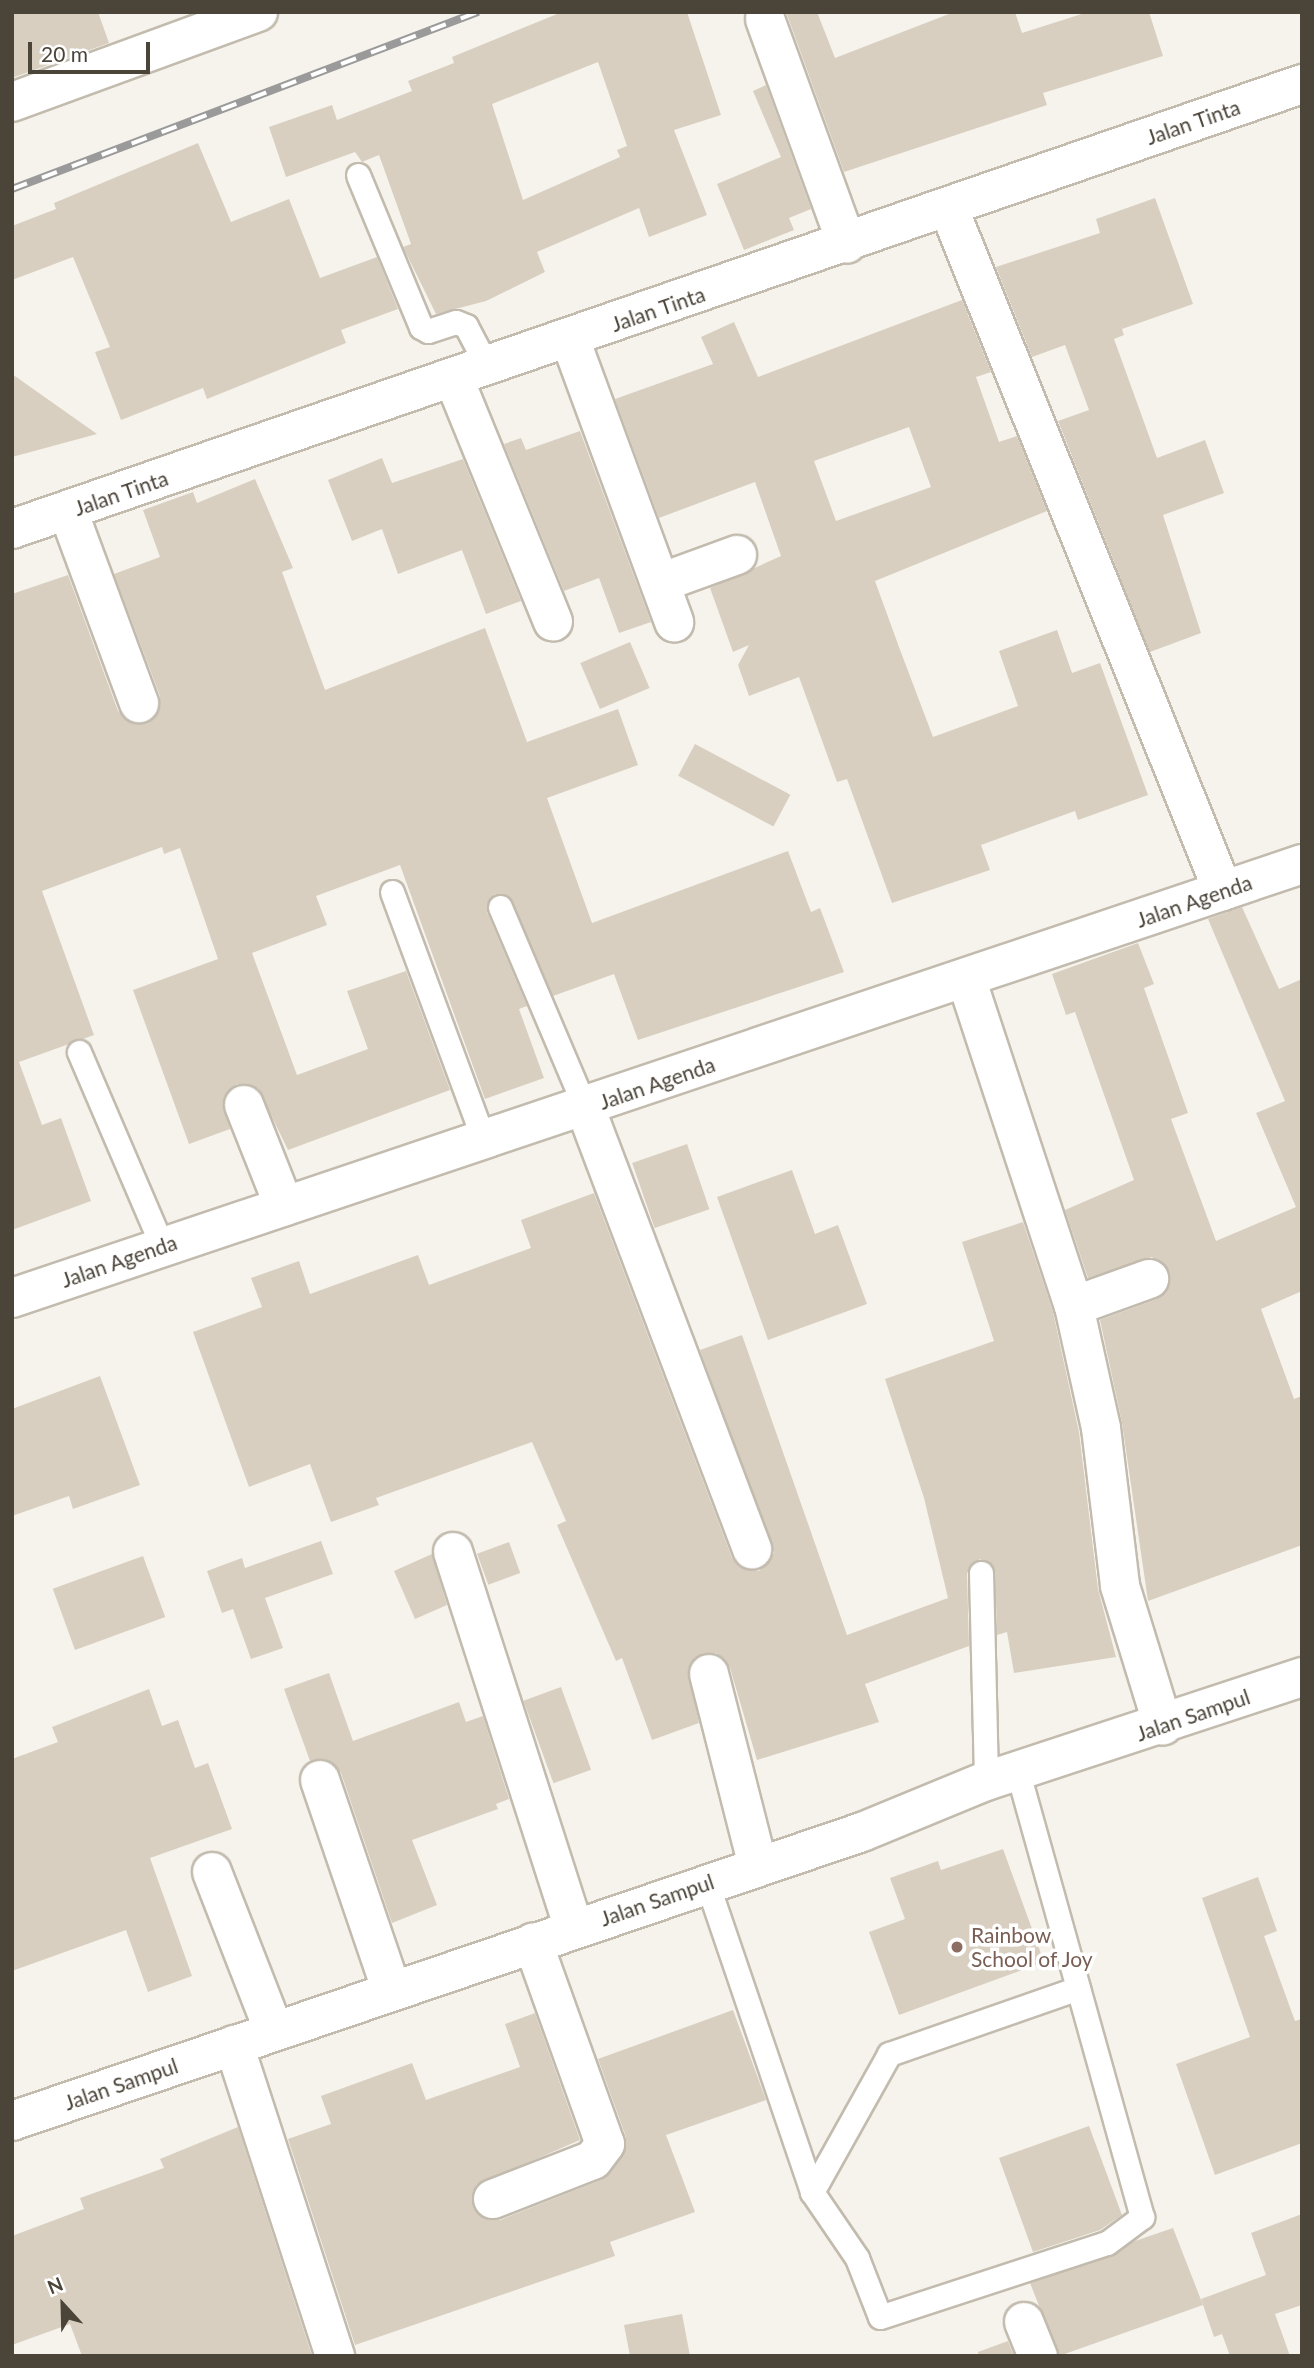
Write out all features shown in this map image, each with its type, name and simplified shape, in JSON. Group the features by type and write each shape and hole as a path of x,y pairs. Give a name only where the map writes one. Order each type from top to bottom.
{"street":[{"path":"12,102 258,12"},
{"path":"765,19 847,244"},
{"name":"Jalan Tinta","path":"12,529 949,209 1302,84"},
{"path":"949,209 1223,891"},
{"path":"570,339 674,622"},
{"path":"470,372 554,622"},
{"path":"68,511 139,703"},
{"path":"660,583 737,555"},
{"name":"Jalan Agenda","path":"12,1298 1302,864"},
{"path":"967,978 1074,1306 1101,1428 1123,1596 1163,1726"},
{"path":"244,1105 284,1206"},
{"path":"585,1107 752,1550"},
{"path":"1074,1306 1149,1279"},
{"path":"453,1552 574,1928"},
{"path":"709,1674 758,1866"},
{"name":"Jalan Sampul","path":"12,2121 758,1866 1002,1776 1163,1726 1302,1677"},
{"path":"320,1780 392,1991"},
{"path":"212,1872 274,2031"},
{"path":"493,2199 593,2161 605,2144 533,1942"},
{"path":"233,2045 335,2356"}],"lane":[{"path":"358,175 421,327 428,331 456,322 466,326 470,372"},
{"path":"392,892 484,1141"},
{"path":"500,906 585,1107"},
{"path":"79,1052 162,1246"},
{"path":"707,1883 812,2192 857,2258 880,2317 1107,2243 1142,2217 1078,1988 1002,1776 981,1573"},
{"path":"812,2192 890,2054 1078,1988"}],"building":[{"path":"12,12 98,12 109,43 12,78"},
{"path":"562,12 687,12 721,115 674,130 707,215 649,237 639,208 537,252 545,272 486,301 436,314 403,247 411,244 379,155 362,162 355,152 286,177 269,127 332,105 337,120 412,91 408,81 454,63 452,57","holes":["598,62 627,146 617,150 620,157 523,200 492,104"]},
{"path":"786,12 817,12 835,58 954,12 1015,12 1022,33 1088,12 1149,12 1163,56 1043,93 1047,105 844,172"},
{"path":"766,85 811,209 789,218 794,230 744,250 717,184 781,157 753,91"},
{"path":"198,143 231,222 289,199 320,278 377,257 398,309 341,330 346,343 207,399 203,388 121,420 95,352 110,347 73,257 12,280 12,226 56,209 54,203"},
{"path":"1155,198 1193,304 1122,329 1124,335 1114,339 1157,458 1205,440 1224,493 1163,515 1201,633 1150,652 1058,421 1089,410 1065,345 1032,357 996,267 1100,233 1096,219"},
{"path":"962,300 991,372 976,377 999,442 1017,436 1047,511 875,581 899,647 933,737 1018,706 999,651 1057,630 1072,673 1100,663 1148,795 1078,820 1075,811 981,845 990,870 892,903 847,779 837,782 799,677 749,696 738,665 749,645 733,652 710,588 781,556 755,482 659,518 615,399 713,364 701,337 734,322 758,377","holes":["909,427 931,487 836,521 814,461"]},
{"path":"12,374 97,434 12,457"},
{"path":"580,431 651,622 619,633 599,578 564,591 504,444 521,438 526,450"},
{"path":"382,458 392,483 463,459 521,601 486,614 462,550 398,574 382,529 352,541 328,480"},
{"path":"255,479 293,568 282,572 325,690 485,628 527,742 618,709 638,765 547,798 592,923 788,851 811,912 820,908 844,972 638,1040 614,974 553,996 513,902 495,894 487,912 527,1006 519,1009 544,1078 485,1099 400,865 316,896 327,925 252,953 297,1075 368,1049 347,991 406,971 450,1090 288,1150 258,1088 237,1084 223,1101 230,1129 189,1144 133,990 218,959 180,848 164,854 162,847 42,891 94,1035 19,1062 42,1125 61,1118 91,1201 12,1230 12,594 68,575 118,711 135,724 147,723 160,707 160,696 114,574 160,557 143,510 193,492 197,503"},
{"path":"630,642 650,688 600,709 580,663"},
{"path":"695,744 790,795 773,826 678,776"},
{"path":"1242,907 1279,989 1302,979 1302,1291 1261,1309 1294,1399 1302,1396 1302,1545 1148,1601 1122,1423 1100,1320 1157,1299 1166,1293 1170,1272 1152,1257 1088,1278 1065,1210 1134,1180 1075,1012 1066,1015 1052,974 1138,943 1154,984 1144,988 1188,1113 1171,1119 1216,1241 1296,1207 1256,1113 1285,1101 1208,919"},
{"path":"687,1144 709,1209 655,1228 632,1163"},
{"path":"792,1170 815,1234 838,1225 867,1304 768,1340 717,1197"},
{"path":"594,1193 732,1558 739,1567 759,1571 774,1553 700,1350 742,1335 847,1635 948,1598 924,1498 885,1379 994,1341 962,1242 1023,1222 1053,1312 1079,1432 1098,1589 1116,1657 1014,1673 1007,1632 997,1635 995,1572 980,1559 967,1573 969,1646 865,1684 879,1722 757,1760 730,1668 716,1653 704,1653 688,1669 699,1723 652,1740 622,1658 616,1661 557,1525 566,1521 532,1442 376,1498 379,1505 331,1522 310,1464 249,1487 193,1332 262,1307 251,1278 299,1261 310,1294 418,1255 429,1285 531,1248 521,1220"},
{"path":"100,1376 140,1485 73,1509 69,1496 12,1516 12,1409"},
{"path":"321,1541 333,1574 265,1598 283,1648 251,1659 233,1609 222,1613 207,1571 242,1558 245,1568"},
{"path":"509,1542 520,1573 488,1585 477,1554"},
{"path":"432,1554 447,1605 415,1619 394,1571"},
{"path":"143,1556 165,1617 75,1650 53,1589"},
{"path":"329,1673 353,1741 459,1702 466,1722 483,1716 509,1799 496,1804 498,1809 412,1840 437,1905 392,1923 341,1773 325,1759 310,1761 284,1689"},
{"path":"561,1687 591,1770 554,1783 523,1701"},
{"path":"149,1689 162,1726 178,1720 195,1768 208,1763 232,1829 150,1858 192,1976 148,1992 126,1930 12,1971 12,1759 58,1742 52,1727"},
{"name":"Rainbow School of Joy","path":"1003,1849 1044,1962 899,2015 869,1932 905,1919 890,1878 938,1861 941,1870"},
{"path":"1258,1877 1277,1931 1264,1936 1295,2021 1302,2019 1302,2143 1215,2175 1176,2064 1250,2037 1202,1898"},
{"path":"733,2010 766,2100 666,2135 695,2212 610,2242 615,2256 355,2345 288,2139 331,2124 321,2096 412,2063 426,2100 520,2067 505,2024 535,2013 580,2140 476,2185 473,2208 489,2220 500,2220 601,2180 622,2157 626,2137 598,2059"},
{"path":"1089,2126 1122,2215 1100,2230 1033,2252 999,2158"},
{"path":"238,2127 312,2356 82,2356 70,2324 12,2345 12,2236 84,2209 80,2198 164,2168 160,2159"},
{"path":"1302,2214 1302,2305 1275,2314 1290,2356 1230,2356 1222,2334 1214,2337 1201,2299 1266,2275 1251,2233"},
{"path":"1173,2228 1203,2305 1059,2356 1030,2283 1111,2256 1132,2242"},
{"path":"682,2314 690,2356 630,2356 624,2325"},
{"path":"1008,2341 1014,2356 979,2356 978,2352"}],"railway":[{"path":"12,189 479,12"}],"place":[{"name":"Rainbow School of Joy","path":"957,1947"}]}
